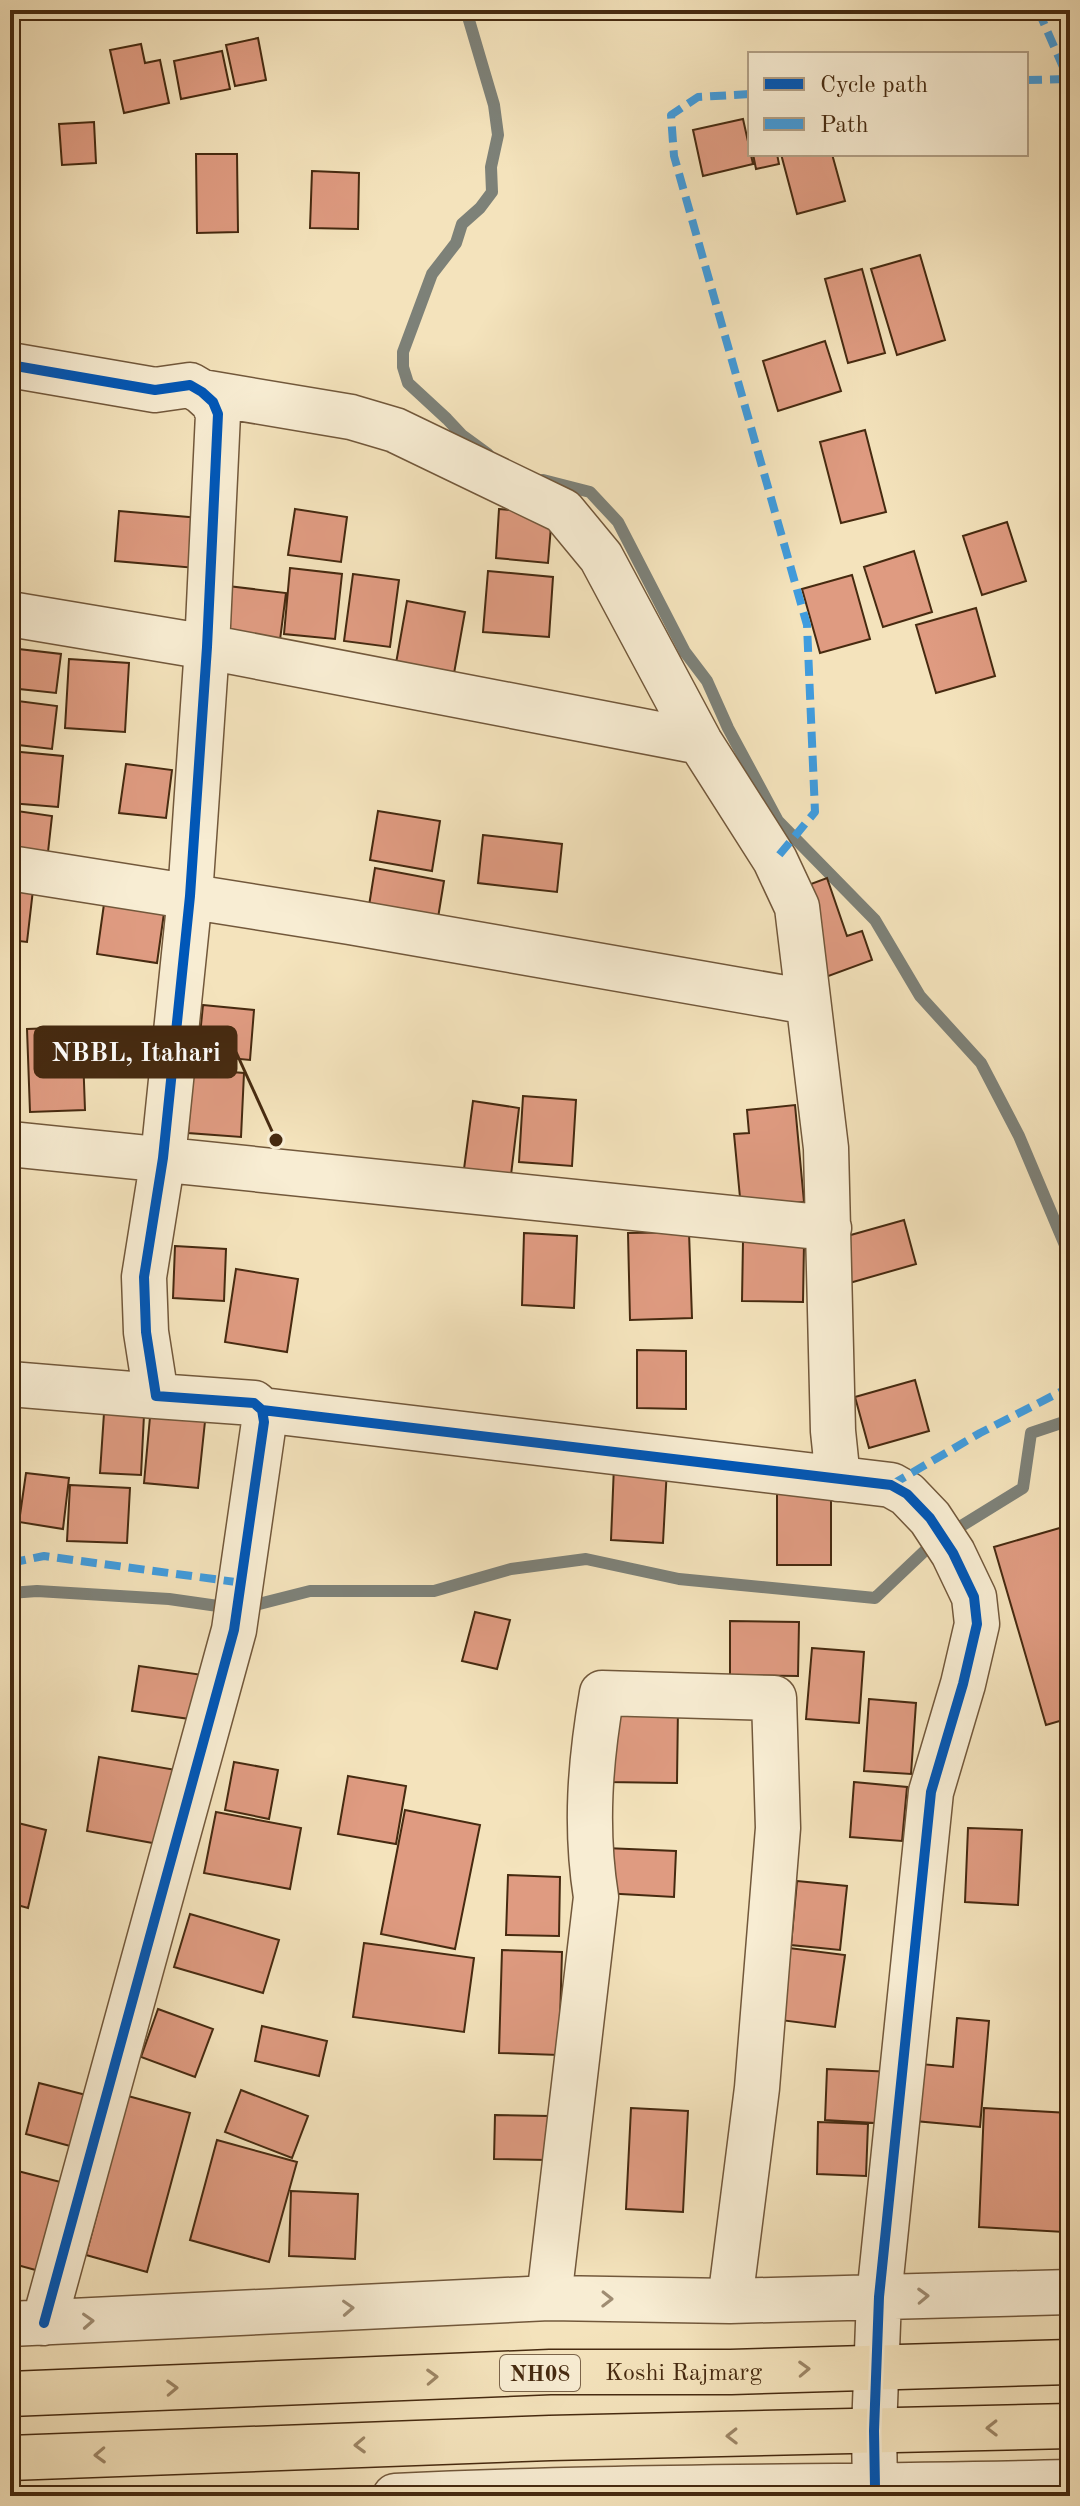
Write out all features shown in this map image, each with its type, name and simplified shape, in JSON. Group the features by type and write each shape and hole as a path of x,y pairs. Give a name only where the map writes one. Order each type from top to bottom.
{"main road":[{"name":"Koshi Rajmarg","path":"10,2394 550,2372 731,2372 1070,2362"},
{"path":"10,2458 550,2438 1070,2426"}],"street":[{"path":"10,365 155,390 190,385 213,402 218,414 207,647 190,896 163,1158 144,1277 146,1332 156,1396"},
{"path":"202,392 351,417 395,430 563,511 601,557 700,742 775,860 797,907 826,1148 833,1431 838,1479"},
{"path":"10,614 207,647 700,742"},
{"path":"10,868 808,1002"},
{"path":"10,1144 829,1228"},
{"path":"10,1384 254,1403 262,1410 891,1485 907,1494 941,1535 974,1597 977,1624 931,1792 879,2297 875,2487"},
{"path":"262,1410 264,1422 234,1630 27,2323 549,2298 730,2301 1070,2292"},
{"path":"549,2298 596,1897 589,1852 591,1756 602,1693 774,1698 778,1828 757,2088 730,2301"},
{"path":"395,2496 552,2489 718,2493 1070,2482"}],"building":[{"path":"258,38 266,80 235,86 226,45"},
{"path":"141,44 145,63 160,60 169,103 124,113 110,50"},
{"path":"222,51 230,89 181,99 174,61"},
{"path":"743,119 748,156 751,156 753,164 703,176 693,130"},
{"path":"94,122 96,163 62,165 59,124"},
{"path":"196,154 237,154 238,232 197,233"},
{"path":"753,156 777,156 779,164 756,169"},
{"path":"782,156 833,156 845,201 797,214"},
{"path":"312,171 359,173 358,229 310,228"},
{"path":"920,255 945,340 897,355 871,269"},
{"path":"862,269 885,353 848,363 825,279"},
{"path":"825,341 841,391 778,411 763,361"},
{"path":"865,430 886,512 841,523 820,442"},
{"path":"295,509 347,517 341,562 288,555"},
{"path":"499,509 552,514 548,563 496,558"},
{"path":"119,511 200,518 196,568 115,561"},
{"path":"1007,522 1026,581 982,595 963,536"},
{"path":"914,551 932,612 883,627 864,567"},
{"path":"290,568 342,574 335,639 284,634"},
{"path":"488,571 553,577 549,637 483,632"},
{"path":"353,574 399,580 390,647 344,641"},
{"path":"852,575 870,639 820,653 802,589"},
{"path":"228,586 286,593 280,640 223,633"},
{"path":"407,601 465,612 453,679 395,669"},
{"path":"976,608 995,676 936,693 916,625"},
{"path":"10,648 61,654 56,693 10,688"},
{"path":"69,659 129,663 125,732 65,728"},
{"path":"10,700 57,706 52,749 10,744"},
{"path":"10,751 63,756 58,807 10,803"},
{"path":"126,764 172,770 166,818 119,813"},
{"path":"10,810 52,816 48,852 10,847"},
{"path":"378,811 440,821 432,871 370,860"},
{"path":"483,835 562,844 557,892 478,883"},
{"path":"375,868 444,881 437,924 368,912"},
{"path":"10,878 34,881 27,942 10,940"},
{"path":"827,878 847,936 862,931 872,960 823,978 792,891"},
{"path":"104,904 164,913 157,963 97,954"},
{"path":"203,1005 254,1010 250,1060 198,1055"},
{"path":"82,1027 85,1110 30,1112 27,1029"},
{"path":"193,1069 244,1073 241,1137 188,1133"},
{"path":"523,1096 576,1100 572,1166 519,1162"},
{"path":"473,1101 519,1108 511,1175 464,1169"},
{"path":"795,1105 804,1202 741,1208 734,1134 749,1133 747,1110"},
{"path":"904,1220 916,1264 846,1284 833,1240"},
{"path":"689,1232 692,1318 630,1320 628,1233"},
{"path":"524,1233 577,1236 574,1308 522,1305"},
{"path":"743,1241 804,1243 803,1302 742,1301"},
{"path":"175,1246 226,1249 224,1301 173,1298"},
{"path":"236,1269 298,1279 287,1352 225,1342"},
{"path":"637,1350 686,1351 686,1409 637,1408"},
{"path":"915,1380 929,1431 869,1448 855,1397"},
{"path":"151,1406 206,1412 198,1488 144,1483"},
{"path":"104,1413 144,1415 141,1475 100,1473"},
{"path":"1070,1450 1070,1485 1063,1452"},
{"path":"614,1465 667,1468 663,1543 611,1540"},
{"path":"26,1473 69,1478 63,1529 19,1522"},
{"path":"777,1484 831,1484 831,1565 777,1565"},
{"path":"70,1485 130,1488 127,1543 67,1541"},
{"path":"1070,1525 1070,1718 1046,1725 994,1547"},
{"path":"475,1612 510,1620 497,1669 462,1661"},
{"path":"730,1621 799,1622 798,1676 730,1675"},
{"path":"812,1648 864,1652 859,1723 806,1719"},
{"path":"139,1666 203,1675 197,1720 132,1711"},
{"path":"869,1699 916,1703 911,1774 864,1771"},
{"path":"607,1705 678,1706 677,1783 606,1782"},
{"path":"99,1757 182,1771 169,1846 87,1831"},
{"path":"234,1762 278,1770 269,1819 225,1810"},
{"path":"348,1776 406,1786 396,1844 338,1834"},
{"path":"854,1782 907,1787 902,1841 850,1837"},
{"path":"405,1810 480,1825 455,1949 381,1934"},
{"path":"216,1812 301,1828 290,1889 204,1873"},
{"path":"10,1821 46,1830 28,1908 10,1903"},
{"path":"968,1828 1022,1830 1018,1905 965,1902"},
{"path":"605,1848 676,1851 674,1897 603,1893"},
{"path":"508,1875 560,1877 559,1936 506,1935"},
{"path":"797,1881 847,1886 840,1950 791,1945"},
{"path":"190,1914 279,1940 263,1993 174,1967"},
{"path":"364,1943 474,1958 464,2032 353,2017"},
{"path":"789,1948 845,1955 835,2027 780,2020"},
{"path":"502,1950 562,1952 559,2055 499,2053"},
{"path":"158,2009 213,2029 195,2077 141,2057"},
{"path":"957,2018 989,2021 980,2127 915,2121 921,2064 953,2067"},
{"path":"262,2026 327,2041 319,2076 255,2061"},
{"path":"827,2069 894,2072 892,2124 825,2120"},
{"path":"39,2083 94,2097 81,2149 26,2134"},
{"path":"241,2090 308,2116 292,2158 225,2132"},
{"path":"128,2096 190,2113 147,2272 86,2255"},
{"path":"631,2108 688,2111 683,2212 626,2209"},
{"path":"984,2108 1069,2113 1064,2232 979,2227"},
{"path":"495,2115 549,2116 548,2160 494,2159"},
{"path":"818,2122 868,2124 866,2176 817,2174"},
{"path":"217,2140 297,2162 269,2262 190,2240"},
{"path":"10,2169 72,2185 50,2274 10,2263"},
{"path":"291,2191 358,2194 355,2259 289,2256"}],"waterway":[{"path":"466,10 494,105 498,135 491,167 492,192 462,224 456,243 432,274 403,352 403,367 408,383 462,435 488,454"},
{"path":"543,480 590,492 618,522 685,652 707,681 728,728 778,821 875,920 920,996 981,1063 1019,1136 1070,1257"},
{"path":"10,1593 37,1591 169,1599 239,1609 310,1591 434,1591 511,1569 586,1559 679,1579 875,1598 932,1544 1023,1488 1031,1433 1070,1420"}],"marked path":[{"path":"1038,10 1070,83"},
{"path":"1028,80 1070,79"},
{"path":"748,94 698,97 671,115 674,156 807,625 815,812 775,860"},
{"path":"891,1485 980,1433 1070,1387"},
{"path":"10,1563 44,1556 243,1583"}],"cycle path":[{"path":"10,365 155,390 190,385 213,402 218,414 207,647 190,896 163,1158 144,1277 146,1332 156,1396 254,1403 262,1410 264,1422 234,1630 44,2323"},
{"path":"262,1410 891,1485 907,1494 930,1518 953,1553 974,1597 977,1624 931,1792 879,2297 875,2487"}],"place":[{"name":"NBBL, Itahari","path":"276,1140"}]}
